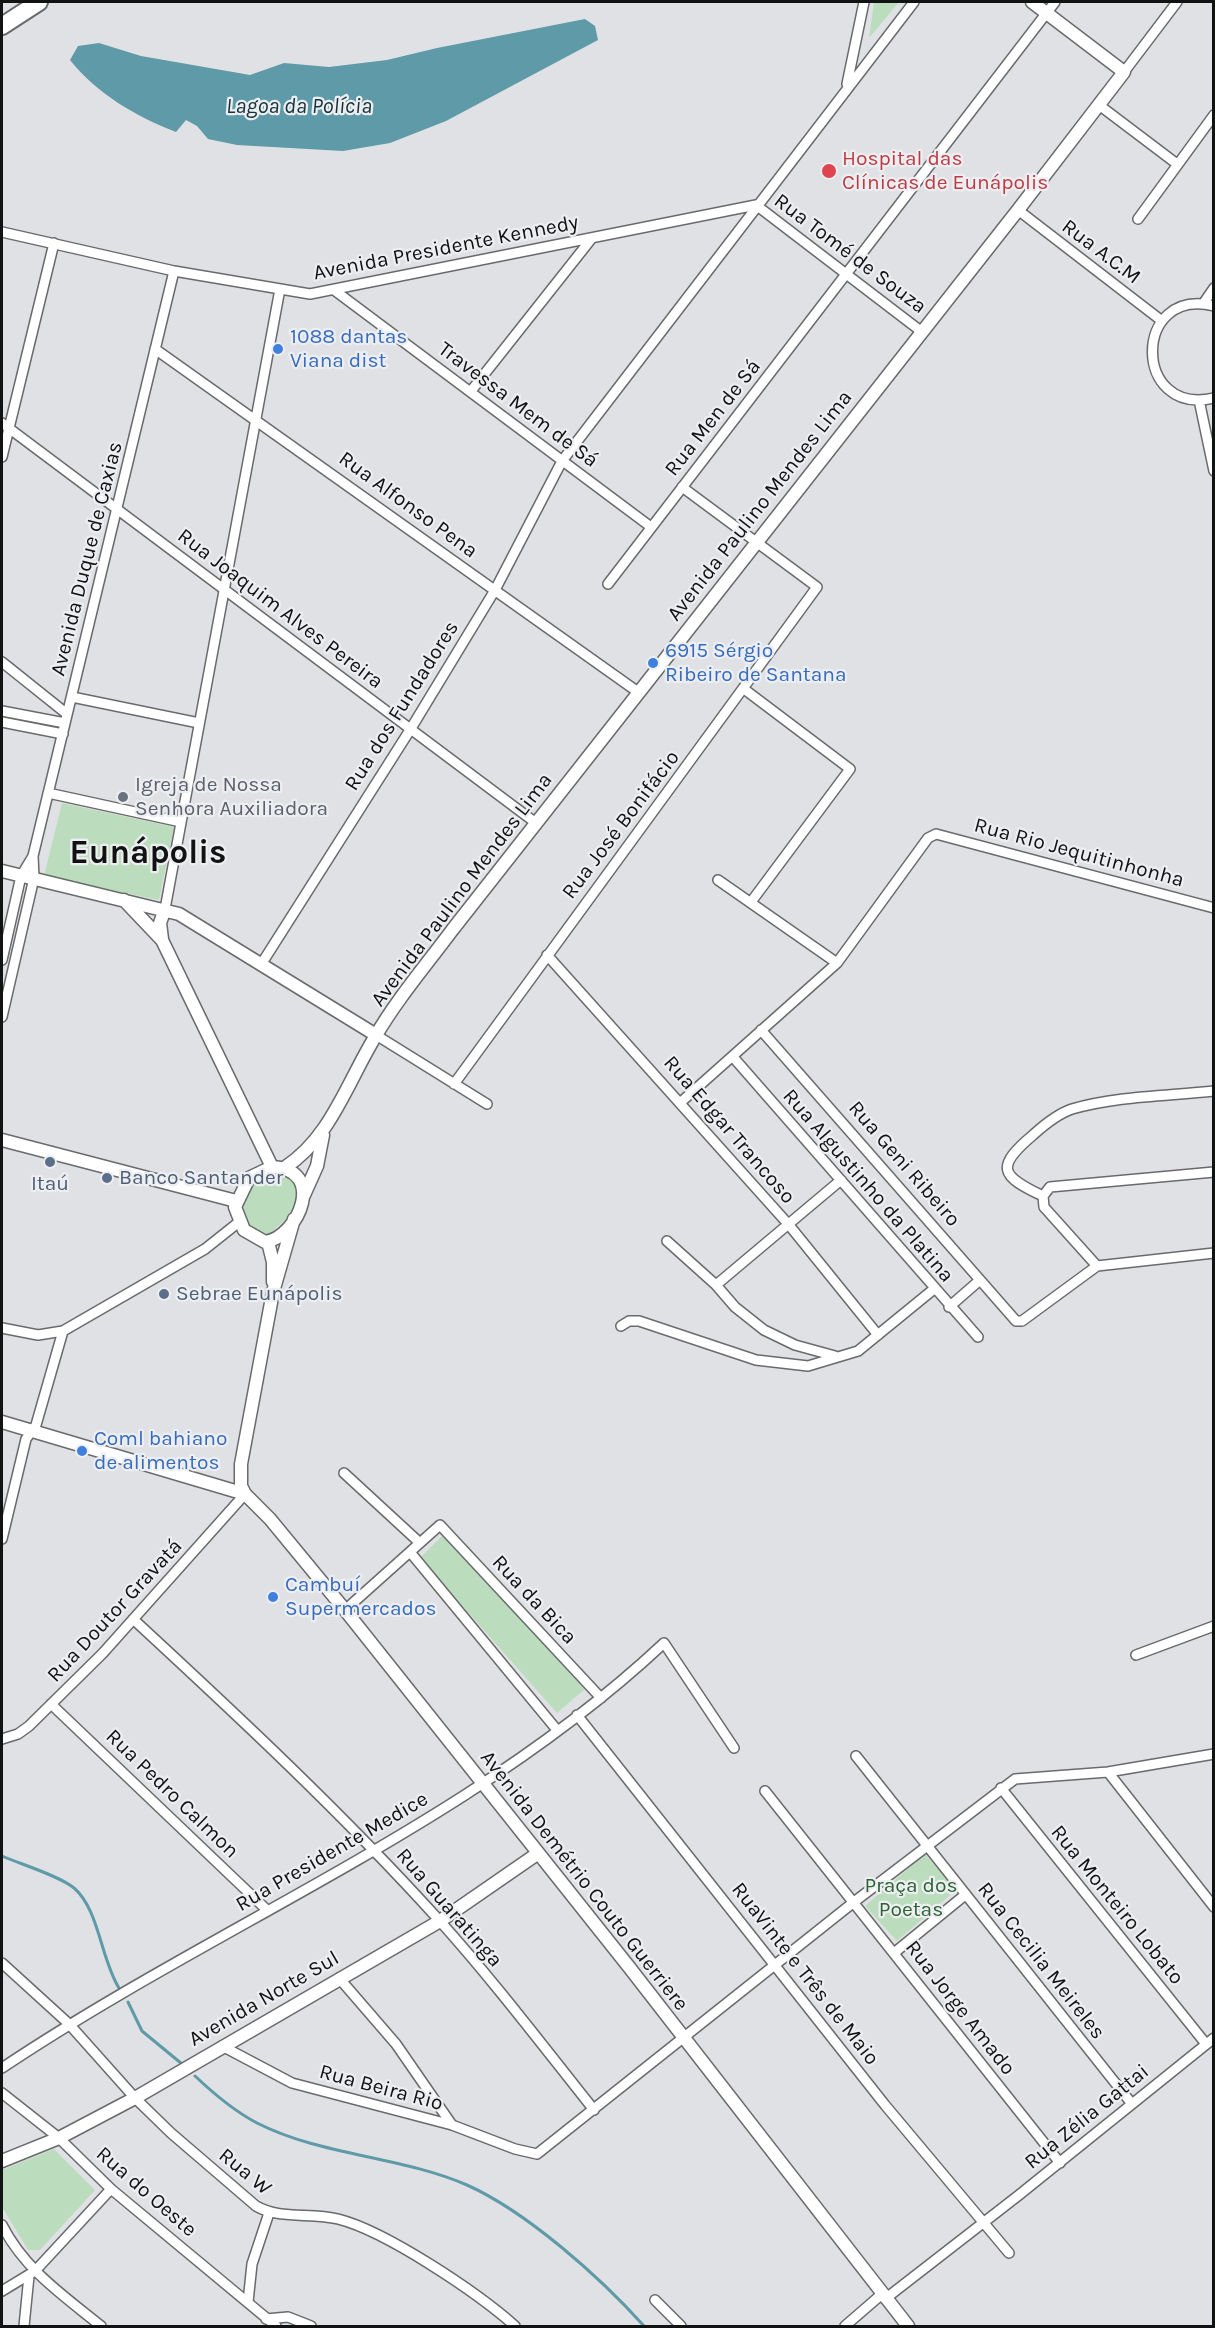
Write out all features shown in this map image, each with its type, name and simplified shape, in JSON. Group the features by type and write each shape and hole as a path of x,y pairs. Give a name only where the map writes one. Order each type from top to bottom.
{"highway":[{"path":"2,26 39,2"}],"main road":[{"path":"1032,2 1124,72"},
{"name":"Avenida Paulino Mendes Lima","path":"323,1131 376,1035 453,929 1124,72"},
{"path":"2,871 165,909 262,963 376,1035"},
{"path":"124,900 162,940 278,1168 301,1180 303,1198"},
{"path":"162,940 160,923 165,909"},
{"path":"268,1242 249,1235 239,1222 236,1202 249,1178 278,1168 308,1151 323,1131"},
{"path":"245,1494 241,1486 241,1464 273,1292 294,1219 319,1159 323,1131"},
{"path":"2,1140 236,1202"},
{"path":"268,1242 278,1236 294,1219"},
{"path":"268,1242 273,1262 273,1292"},
{"path":"2,1422 245,1494"},
{"name":"Avenida Demétrio Couto Guerriere","path":"245,1494 270,1519 345,1610 684,2038 908,2326"},
{"name":"Avenida Norte Sul","path":"2,2161 58,2138 135,2098 440,1921 537,1854"}],"street":[{"path":"847,87 864,2"},
{"name":"Rua dos Fundadores","path":"262,963 410,730 495,590 562,461 914,2"},
{"name":"Rua Men de Sá","path":"608,584 1055,2"},
{"name":"Avenida Paulino Mendes Lima","path":"1124,72 1177,2"},
{"path":"1099,105 1177,164"},
{"path":"1138,219 1214,115"},
{"name":"Rua Tomé de Souza","path":"756,206 922,332"},
{"name":"Avenida Presidente Kennedy","path":"2,232 174,271 310,294 756,206"},
{"name":"Rua A.C.M","path":"1018,210 1162,321"},
{"path":"471,392 592,238"},
{"path":"2,457 5,426 54,243"},
{"name":"Avenida Duque de Caxias","path":"2,1017 28,877 174,271"},
{"path":"1203,304 1214,288"},
{"path":"165,909 280,289"},
{"name":"Travessa Mem de Sá","path":"334,290 651,527"},
{"path":"1214,306 1203,304 1184,306 1162,321 1153,339 1154,368 1172,391 1199,400 1214,398"},
{"name":"Rua Alfonso Pena","path":"155,350 256,419 638,692"},
{"path":"1199,400 1214,471"},
{"name":"Rua Joaquim Alves Pereira","path":"5,426 536,823"},
{"path":"682,487 757,543"},
{"name":"Rua José Bonifácio","path":"454,1084 744,690 817,587 757,543"},
{"path":"2,662 66,719"},
{"path":"744,690 850,769 751,902"},
{"path":"72,697 199,723"},
{"path":"2,711 66,719"},
{"path":"2,722 63,734"},
{"path":"48,793 181,822"},
{"name":"Rua Rio Jequitinhonha","path":"837,963 928,838 936,834 1214,908"},
{"name":"Avenida Duque de Caxias","path":"2,960 28,877"},
{"path":"681,1101 837,963 718,880"},
{"name":"Rua Edgar Trancoso","path":"547,955 681,1101 789,1225 878,1335"},
{"name":"Rua Geni Ribeiro","path":"761,1030 1013,1319 1019,1322 1096,1266"},
{"path":"376,1035 487,1104"},
{"name":"Rua Algustinho da Platina","path":"733,1056 949,1307 978,1337"},
{"path":"1043,1196 1015,1183 1007,1168 1009,1155 1047,1123 1069,1110 1096,1104 1214,1091"},
{"path":"1214,1172 1050,1187 1043,1196 1044,1207 1096,1266 1214,1253"},
{"path":"716,1285 841,1180"},
{"path":"2,1328 38,1335 63,1331 205,1249 239,1222"},
{"path":"667,1240 716,1285 735,1307 764,1330 795,1345 835,1356"},
{"path":"949,1307 980,1280"},
{"path":"621,1326 629,1321 639,1321 729,1352 777,1364 807,1366 858,1351 934,1289"},
{"path":"2,1539 30,1431 36,1425 63,1331"},
{"path":"344,1473 420,1543 345,1610"},
{"name":"Rua Doutor Gravatá","path":"2,1739 18,1734 51,1704 133,1619 245,1494"},
{"name":"Rua da Bica","path":"420,1543 440,1525 601,1698"},
{"path":"410,1552 557,1730"},
{"name":"Rua Guaratinga","path":"133,1619 260,1736 374,1850 440,1921 594,2110"},
{"path":"1136,1655 1214,1626"},
{"name":"Rua Presidente Medice","path":"2,2068 69,2024 374,1850 483,1784 616,1688 664,1643 734,1748"},
{"name":"Rua Pedro Calmon","path":"51,1704 268,1911"},
{"name":"RuaVinte e Três de Maio","path":"577,1715 776,1964 885,2105 1009,2253"},
{"path":"594,2110 854,1902 1015,1779 1108,1772 1214,1754"},
{"name":"Rua Cecilia Meireles","path":"856,1756 1132,2104"},
{"path":"1108,1772 1214,1907"},
{"name":"Rua Monteiro Lobato","path":"1001,1788 1210,2041"},
{"name":"Rua Jorge Amado","path":"765,1791 1060,2163"},
{"path":"894,1953 966,1896"},
{"name":"Rua W","path":"2,1963 69,2024 135,2098 256,2206 269,2213 339,2219 365,2230 455,2281 515,2326"},
{"path":"339,1978 396,2044 452,2125"},
{"name":"Rua Zélia Gattai","path":"844,2326 983,2223 1210,2041"},
{"name":"Rua Beira Rio","path":"222,2046 301,2086 452,2125 515,2149 537,2154 594,2110"},
{"name":"Rua do Oeste","path":"2,2093 58,2138 111,2189 276,2326"},
{"path":"2,2291 32,2274 111,2189"},
{"path":"248,2302 252,2264 269,2213"},
{"path":"2,2225 32,2274 101,2326"},
{"path":"24,2326 32,2274"},
{"path":"655,2300 681,2326"},
{"path":"266,2319 288,2317 311,2326"},
{"path":"497,2326 505,2318"}],"green space":[{"path":"874,2 899,2 869,38"},
{"path":"62,803 174,827 159,900 44,876"},
{"path":"271,1173 286,1177 296,1184 298,1199 285,1220 268,1235 258,1235 249,1229 242,1208 249,1184"},
{"path":"443,1535 585,1689 557,1713 420,1558"},
{"name":"Praça dos Poetas","path":"925,1854 956,1890 897,1941 865,1906"},
{"path":"54,2149 95,2190 40,2250 28,2250 2,2207 2,2170"}],"water":[{"name":"Lagoa da Polícia","path":"585,19 595,26 598,40 446,121 390,143 343,151 237,145 208,139 197,126 186,120 176,132 118,103 92,83 70,60 78,46 99,43 141,56 250,75 284,63 329,67 387,60"}],"waterway":[{"path":"2,1856 59,1879 74,1888 82,1897 94,1921 108,1964 119,1988"},
{"path":"128,2002 142,2031 182,2064"},
{"path":"195,2076 240,2113 282,2134 308,2143 441,2175 490,2197 562,2247 644,2326"}],"place":[{"name":"Hospital das Clínicas de Eunápolis","path":"829,171"},
{"name":"1088 dantas Viana dist","path":"278,349"},
{"name":"6915 Sérgio Ribeiro de Santana","path":"653,663"},
{"name":"Igreja de Nossa Senhora Auxiliadora","path":"123,797"},
{"name":"Itaú","path":"50,1162"},
{"name":"Banco Santander","path":"107,1178"},
{"name":"Sebrae Eunápolis","path":"164,1294"},
{"name":"Coml bahiano de alimentos","path":"82,1451"},
{"name":"Cambuí Supermercados","path":"273,1597"}],"district":[{"name":"Eunápolis","path":"148,854"}]}
